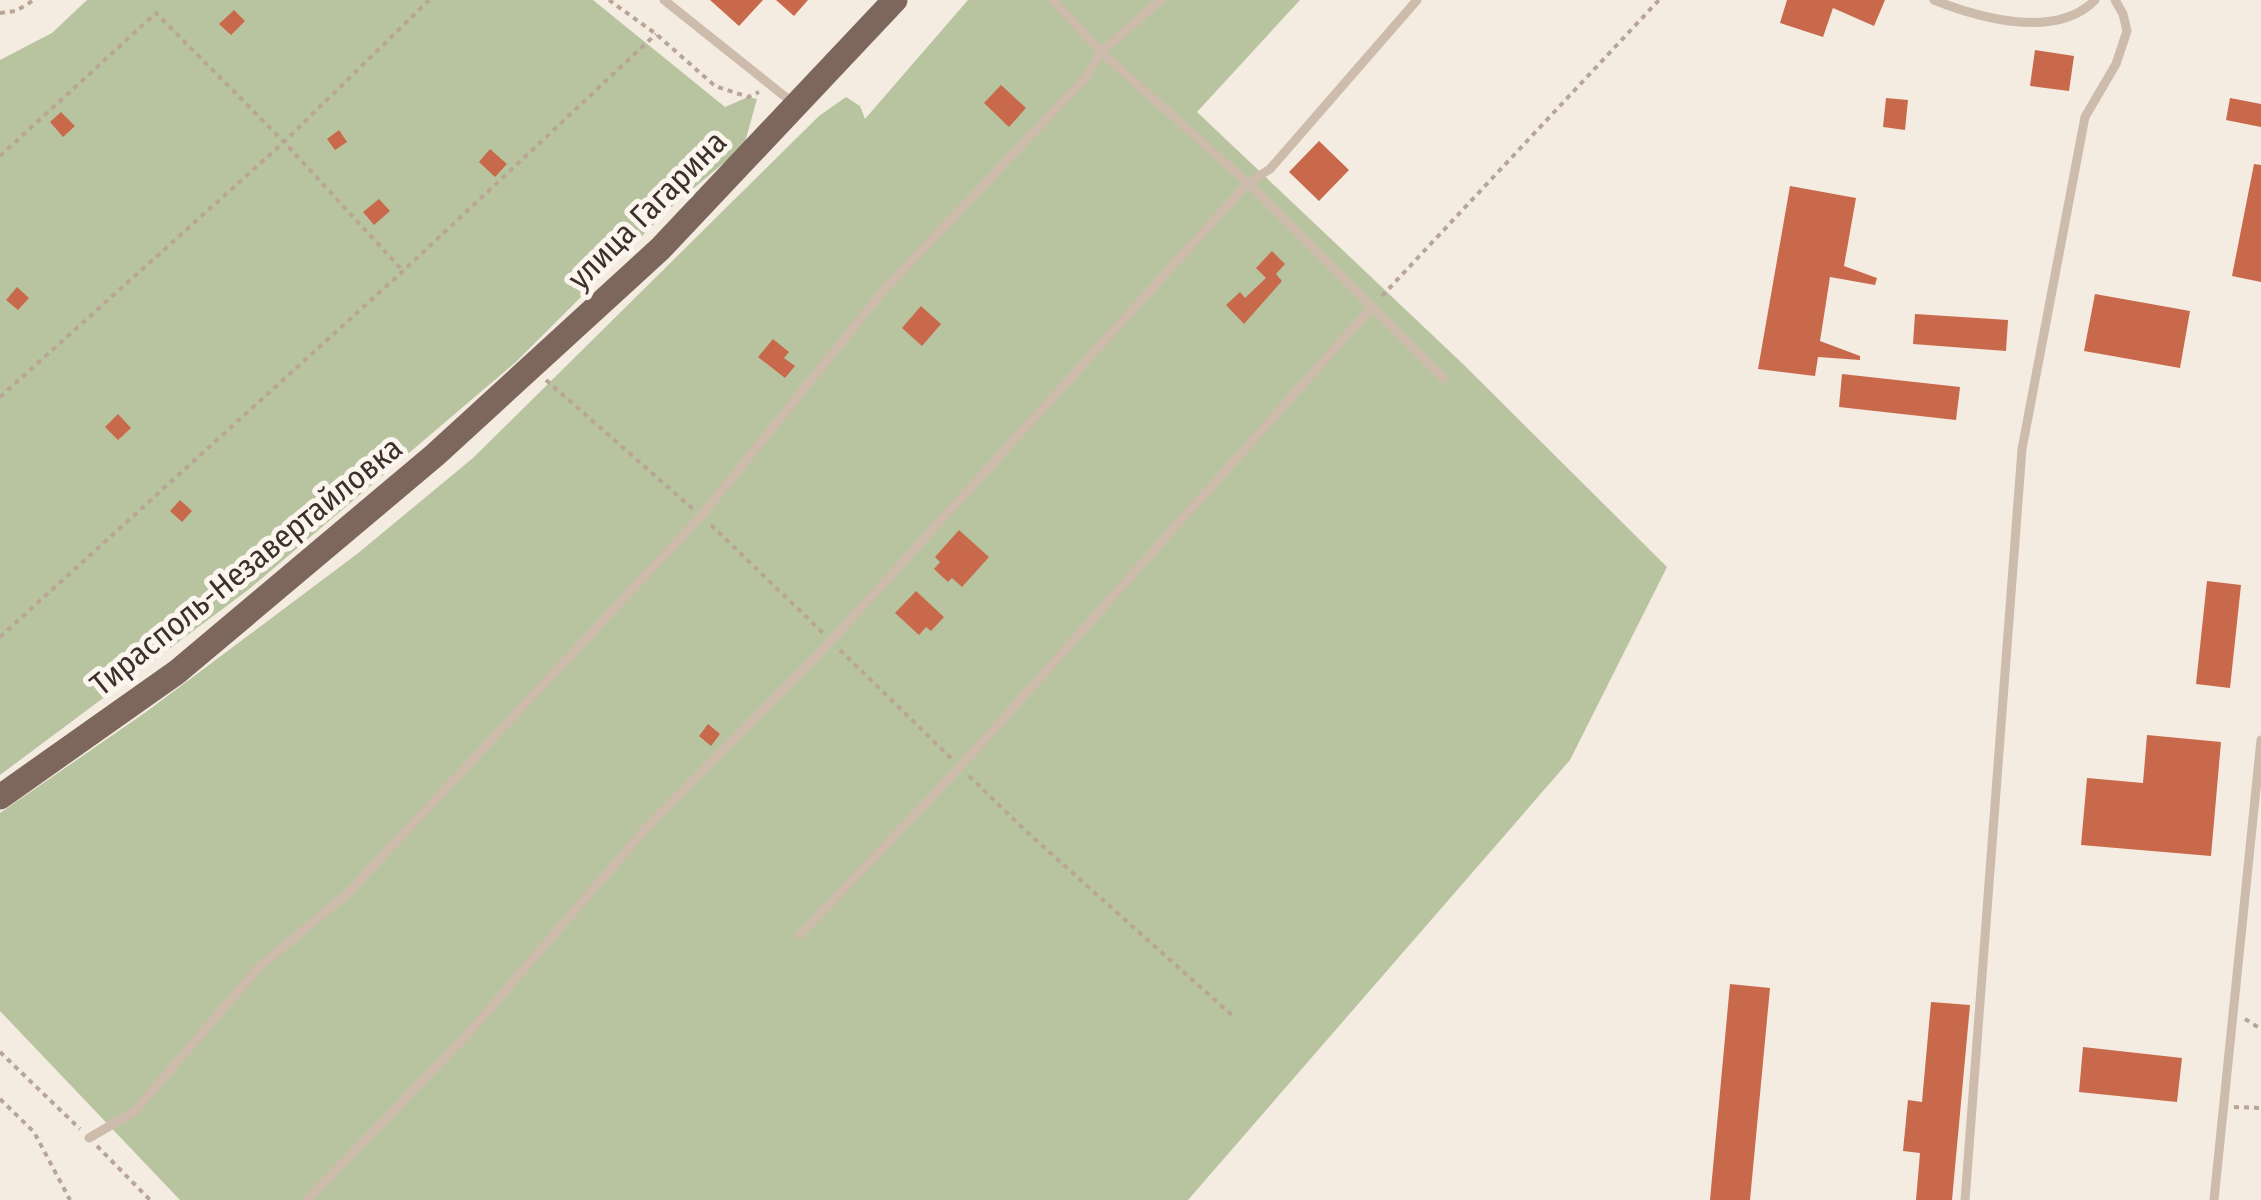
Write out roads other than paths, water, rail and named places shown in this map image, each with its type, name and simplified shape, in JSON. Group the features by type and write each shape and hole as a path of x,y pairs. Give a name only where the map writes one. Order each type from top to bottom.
{"main road":[{"name":"улица Гагарина","path":"435,455 660,249 894,0"},
{"name":"Тирасполь-Незавертайловка","path":"0,797 177,672 435,455"}],"lane":[{"path":"664,0 796,105"},
{"path":"1052,0 1101,52 1248,184 1444,378"},
{"path":"89,1138 135,1111 259,968 348,892 701,516 884,290 1087,76 1101,52 1161,0"},
{"path":"306,1200 467,1035 647,827 831,641 1248,184 1270,168 1417,0"},
{"path":"1934,0 1962,11 2016,21 2056,22 2086,10 2095,0"},
{"path":"1965,1200 2022,449 2085,118 2116,64 2126,30 2123,14 2114,0"},
{"path":"800,935 960,767 1372,307"},
{"path":"2214,1200 2261,740"}]}
